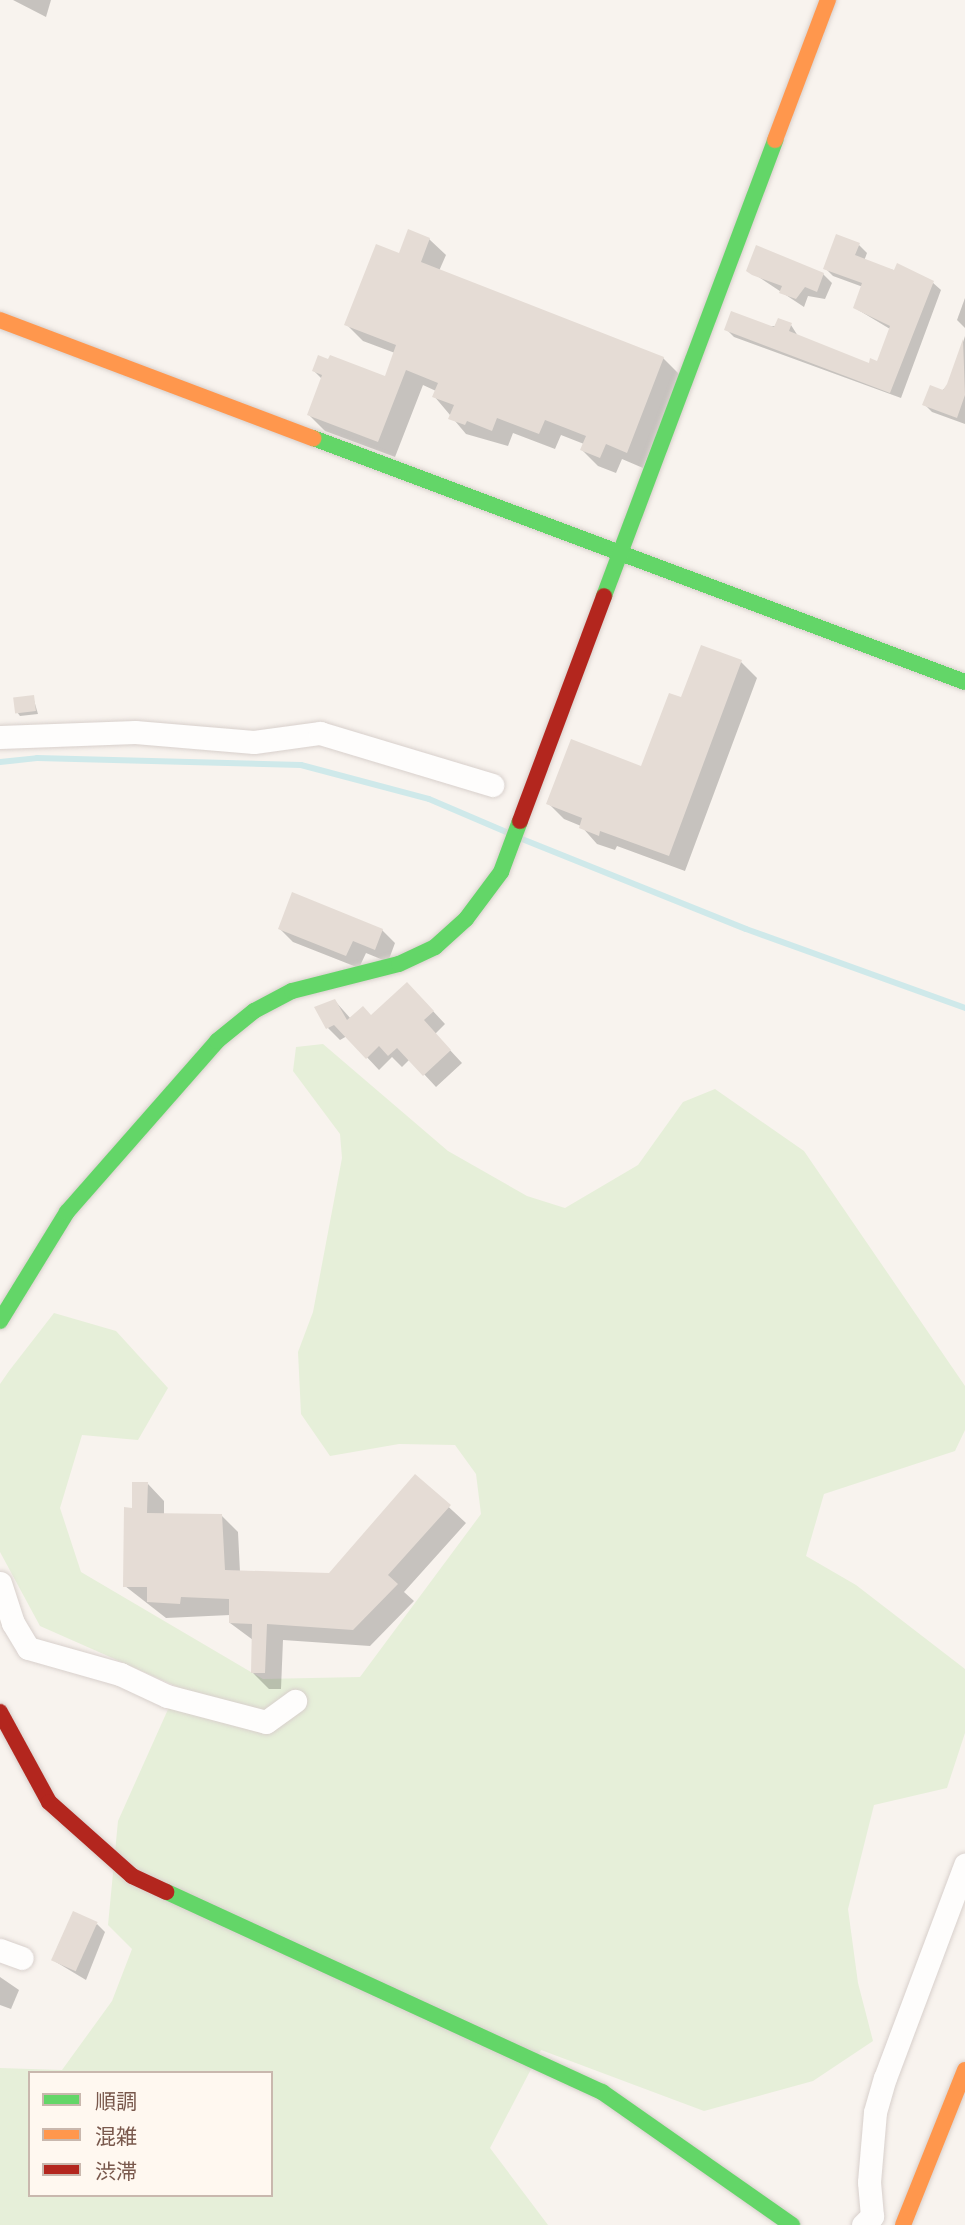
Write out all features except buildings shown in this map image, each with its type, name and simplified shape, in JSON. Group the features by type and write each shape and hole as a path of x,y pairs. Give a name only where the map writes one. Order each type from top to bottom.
{"street":[{"path":"0,1321 67,1212 217,1041 254,1011 292,991 399,964 435,947 466,919 501,872 828,0"},
{"path":"0,320 965,682"},
{"path":"0,737 135,732 254,742 320,733 492,785"},
{"path":"0,1583 13,1623 28,1648 120,1674 167,1696 266,1722 295,1701"},
{"path":"0,1712 48,1802 132,1876 602,2092 792,2225"},
{"path":"863,2225 872,2216 869,2182 875,2112 965,1865"},
{"path":"0,1950 22,1958"},
{"path":"903,2225 965,2070"}],"green space":[{"path":"323,1044 448,1151 527,1196 565,1208 638,1165 683,1102 715,1089 804,1151 965,1386 965,1430 955,1451 824,1494 806,1556 856,1585 965,1669 965,1733 947,1788 874,1805 848,1909 858,1983 873,2041 813,2081 704,2111 541,2050 490,2148 548,2225 0,2225 0,2068 62,2070 112,2001 132,1949 108,1925 118,1821 178,1687 40,1626 0,1552 0,1384 54,1313 116,1331 168,1388 138,1440 82,1435 60,1508 81,1572 263,1679 360,1677 481,1514 476,1474 455,1445 399,1444 330,1456 301,1414 298,1352 313,1312 342,1158 340,1134 293,1071 296,1047"}],"waterway":[{"path":"0,762 37,758 301,765 429,799 506,832"},
{"path":"522,839 746,929 965,1008"}],"traffic: fast":[{"path":"604,596 775,140"},
{"path":"313,438 965,682"},
{"path":"0,1321 67,1212 217,1041 254,1011 292,991 399,964 435,947 466,919 501,872 520,821"},
{"path":"167,1892 602,2092 792,2225"}],"traffic: slow":[{"path":"775,140 828,0"},
{"path":"0,320 313,438"},
{"path":"903,2225 965,2070"}],"traffic: jam":[{"path":"520,821 604,596"},
{"path":"0,1712 49,1802 132,1876 167,1892"}]}
